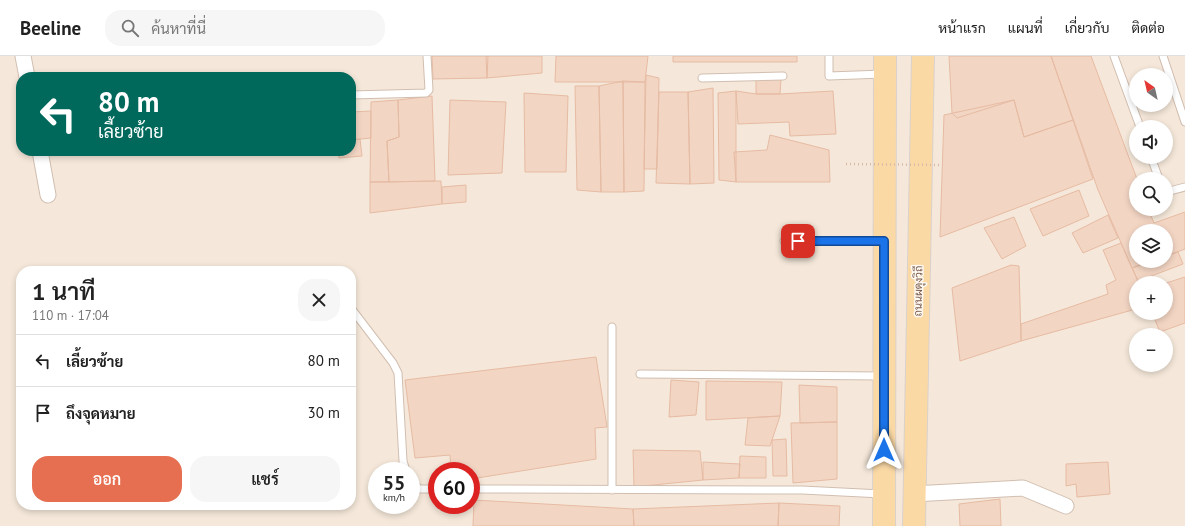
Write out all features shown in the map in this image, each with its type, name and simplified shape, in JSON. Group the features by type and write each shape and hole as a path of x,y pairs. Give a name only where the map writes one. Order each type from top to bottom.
{"main road":[{"name":"ถนนผดุงวิถี","path":"914,526 913,494 923,56"},
{"path":"884,526 885,65"}],"street":[{"path":"23,56 26,72"},
{"path":"41,156 48,196"},
{"path":"913,494 1023,488 1066,506"}],"lane":[{"path":"356,95 426,93 429,90 427,56"},
{"path":"829,56 829,76 885,65"},
{"path":"1114,56 1137,120"},
{"path":"1163,56 1185,122"},
{"path":"702,78 783,76"},
{"path":"1173,190 1185,186"},
{"path":"784,241 884,241"},
{"path":"356,315 393,363 398,373 403,462"},
{"path":"612,327 612,490"},
{"path":"640,374 884,376"},
{"path":"480,489 802,490 884,494"}],"path":[{"path":"846,164 941,165"}],"shaded area":[{"path":"0,56 1185,56 1185,526 0,526"}],"building":[{"path":"432,56 488,56 487,78 433,79"},
{"path":"486,56 542,56 542,73 487,78"},
{"path":"556,56 648,56 645,82 555,82"},
{"path":"673,56 797,56 797,62 673,62"},
{"path":"949,56 1051,56 1073,120 1024,137 1014,100 957,118 952,113"},
{"path":"1051,56 1091,56 1129,158 1129,164 1131,164 1134,172 1129,172 1129,216 1151,216 1154,223 1185,212 1185,249 1173,253 1173,224 1129,224 1129,261 1098,190"},
{"path":"646,75 659,78 657,169 644,169"},
{"path":"756,79 781,79 780,94 756,94"},
{"path":"623,81 645,82 644,191 624,192"},
{"path":"623,81 624,192 601,192 599,86"},
{"path":"575,86 599,86 601,192 577,190"},
{"path":"713,88 714,183 690,184 688,92"},
{"path":"736,91 756,94 780,94 833,91 836,134 790,136 789,122 738,124"},
{"path":"736,91 736,182 719,180 718,93"},
{"path":"659,92 688,92 690,184 656,183"},
{"path":"524,93 568,96 566,172 525,172"},
{"path":"432,96 435,181 389,182 387,141 399,137 398,100"},
{"path":"398,100 399,137 387,141 389,182 370,182 371,102"},
{"path":"450,100 506,102 502,173 448,175"},
{"path":"1014,100 1024,137 1073,120 1093,179 940,237 944,115"},
{"path":"371,111 371,138 356,140 356,112"},
{"path":"770,135 829,150 830,182 736,182 734,152 767,150"},
{"path":"356,139 360,139 362,156 339,158 339,156 356,156"},
{"path":"441,181 442,204 370,213 370,182"},
{"path":"466,185 466,202 442,204 442,187"},
{"path":"1079,190 1089,216 1043,236 1030,209"},
{"path":"1108,215 1118,238 1083,253 1072,233"},
{"path":"1014,217 1026,246 1002,259 984,228"},
{"path":"1121,243 1129,261 1129,268 1132,268 1136,276 1129,276 1129,311 1021,341 1021,324 1108,294 1106,285 1116,280 1103,250"},
{"path":"1178,252 1183,264 1173,268 1173,254"},
{"path":"1011,265 1019,266 1021,341 960,361 952,288"},
{"path":"1132,268 1172,268 1151,276 1136,276"},
{"path":"1185,277 1185,323 1171,328 1158,328 1155,320 1173,320 1173,281"},
{"path":"596,357 607,427 595,428 596,459 480,478 480,462 450,462 450,455 415,458 405,380"},
{"path":"671,380 699,382 696,415 669,417"},
{"path":"706,381 782,382 780,416 706,420"},
{"path":"799,385 837,387 837,422 800,423"},
{"path":"780,416 770,446 745,445 748,418"},
{"path":"837,422 837,479 793,483 791,423"},
{"path":"786,439 787,476 773,476 772,440"},
{"path":"633,450 700,451 703,480 634,487"},
{"path":"740,456 766,457 766,478 739,478"},
{"path":"703,462 740,464 739,478 703,480"},
{"path":"1108,462 1110,494 1077,497 1076,484 1066,486 1066,464"},
{"path":"1000,499 1001,526 960,526 959,504"},
{"path":"480,500 633,509 634,526 473,526 473,514 480,514"},
{"path":"779,503 840,506 839,526 778,526"},
{"path":"779,503 778,526 634,526 633,509"}],"route":[{"path":"798,241 884,241 884,450"}]}
